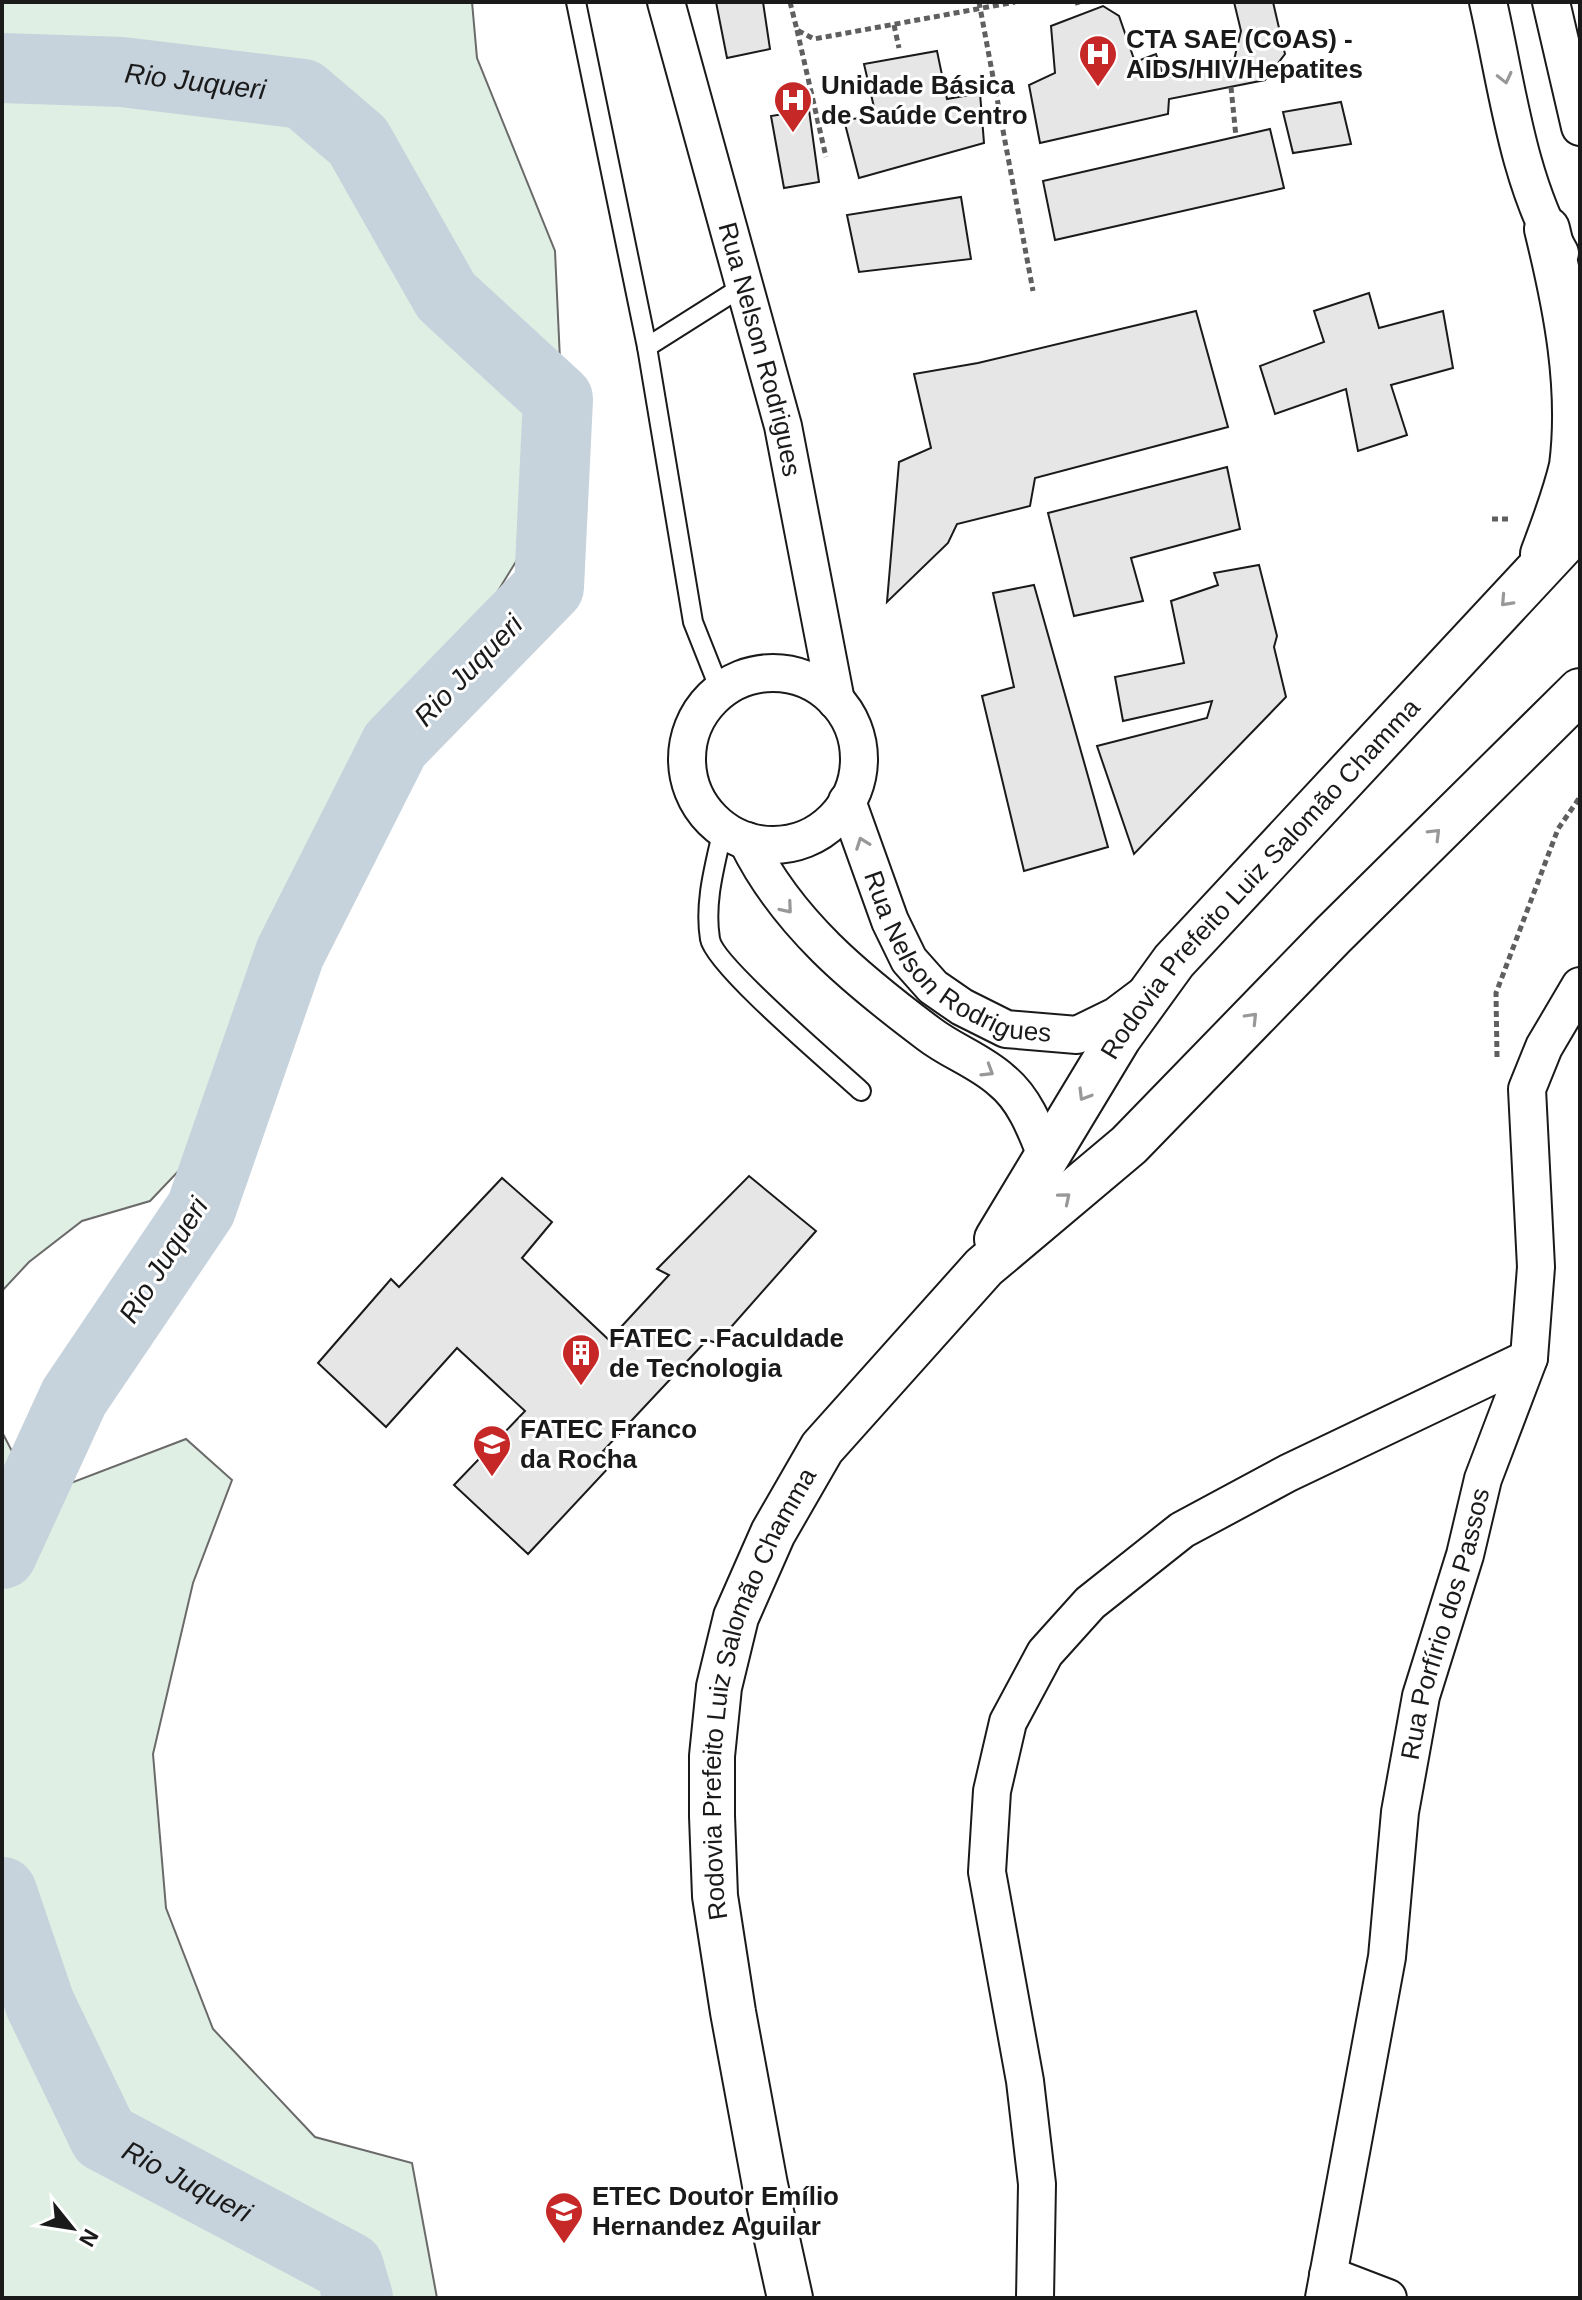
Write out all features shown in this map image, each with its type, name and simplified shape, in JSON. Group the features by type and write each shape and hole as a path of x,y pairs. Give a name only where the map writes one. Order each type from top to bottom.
{"main road":[{"path":"1539,565 1569,477 1578,421 1573,337 1547,229"},
{"name":"Rodovia Prefeito Luiz Salomão Chamma","path":"984,1267 1001,1231 1119,1037 1174,961 1539,565 1580,525"},
{"name":"Rodovia Prefeito Luiz Salomão Chamma","path":"780,2298 765,2185 715,1896 712,1756 719,1687 742,1603 773,1533 822,1448 984,1267 1129,1145 1333,935 1580,691"},
{"name":"Rodovia Prefeito Luiz Salomão Chamma","path":"765,2185 790,2298"}],"street":[{"name":"Rua Nelson Rodrigues","path":"666,2 783,426 836,701"},
{"path":"1488,2 1528,180 1547,229 1580,287"},
{"path":"1551,2 1580,127"},
{"path":"735,835 775,845 803,839 828,825 847,801 857,776 858,744 847,713 803,677 774,672 746,676 720,690 701,712 690,735 687,762 698,799 735,835 787,909 842,965 932,1037 1001,1079 1033,1121 1047,1158"},
{"name":"Rua Nelson Rodrigues","path":"847,801 890,921 909,960 933,987 980,1018 1006,1029 1077,1035 1116,1016 1158,984"},
{"name":"Rua Porfírio dos Passos","path":"1326,2287 1387,1957 1400,1812 1421,1696 1465,1555 1483,1479 1529,1358 1536,1267 1527,1089 1544,1047 1580,986"},
{"path":"1035,2298 1037,2184 1025,2081 987,1872 992,1791 1008,1722 1045,1653 1090,1603 1182,1530 1288,1473 1529,1358"},
{"path":"1326,2287 1388,2298"}],"lane":[{"path":"576,2 647,347 693,622 720,690"},
{"path":"647,347 745,285"},
{"path":"735,835 710,892 710,942 736,974 861,1091"}],"path":[{"path":"790,2 826,157"},
{"path":"979,2 1033,291"},
{"path":"797,30 814,39 1015,2"},
{"path":"894,25 899,48"},
{"path":"1231,87 1236,137"},
{"path":"1527,1089 1498,1076 1496,993 1558,829 1580,797"}],"green space":[{"path":"2,2 472,2 477,58 555,251 560,360 533,534 477,625 373,732 313,845 190,1159 150,1201 82,1221 29,1262 2,1291"},
{"path":"2,1432 16,1459 71,1483 186,1439 232,1480 193,1583 153,1754 166,1908 213,2029 315,2137 412,2163 437,2298 2,2298"}],"building":[{"path":"716,2 763,2 770,49 727,58"},
{"path":"1234,2 1273,2 1285,54 1265,80 1169,99 1168,114 1040,143 1029,85 1055,73 1051,26 1103,6 1119,16 1135,62 1156,54 1164,78 1234,60 1241,31"},
{"path":"937,51 947,99 980,93 984,143 859,178 844,120 876,116 864,64"},
{"path":"1341,102 1351,144 1293,153 1283,112"},
{"name":"Unidade Básica de Saúde Centro","path":"809,110 819,182 784,188 771,116"},
{"path":"1270,129 1284,188 1055,240 1043,181"},
{"path":"961,197 971,259 859,272 847,215"},
{"path":"1369,293 1379,328 1443,311 1453,368 1391,385 1407,435 1358,451 1346,389 1275,414 1260,366 1324,342 1314,311"},
{"path":"1196,311 1228,427 1035,478 1030,506 957,524 948,543 887,602 899,462 931,448 914,374 978,363"},
{"path":"1227,467 1240,529 1131,558 1143,601 1074,616 1048,513"},
{"path":"1259,565 1277,636 1274,647 1286,697 1134,854 1097,746 1207,718 1212,701 1123,721 1115,677 1184,663 1171,601 1218,585 1214,573"},
{"path":"1034,585 1108,847 1024,871 982,696 1014,687 993,593"},
{"name":"FATEC - Faculdade de Tecnologia","path":"749,1176 816,1231 717,1343 707,1340 603,1451 613,1463 528,1554 454,1485 525,1411 457,1348 386,1427 318,1363 391,1279 399,1287 502,1178 552,1222 522,1258 609,1340 669,1275 657,1269"}],"waterway":[{"name":"Rio Juqueri","path":"2,68 122,72 303,94 358,141 446,296 558,399 549,587 395,745 290,953 201,1209 74,1397 2,1554"},
{"name":"Rio Juqueri","path":"2,1892 40,2004 104,2137 349,2267 358,2298"}],"place":[{"name":"CTA SAE (COAS) - AIDS/HIV/Hepatites","path":"1098,88"},
{"name":"Unidade Básica de Saúde Centro","path":"793,134"},
{"name":"FATEC - Faculdade de Tecnologia","path":"581,1387"},
{"name":"FATEC Franco da Rocha","path":"492,1478"},
{"name":"ETEC Doutor Emílio Hernandez Aguilar","path":"564,2245"}]}
